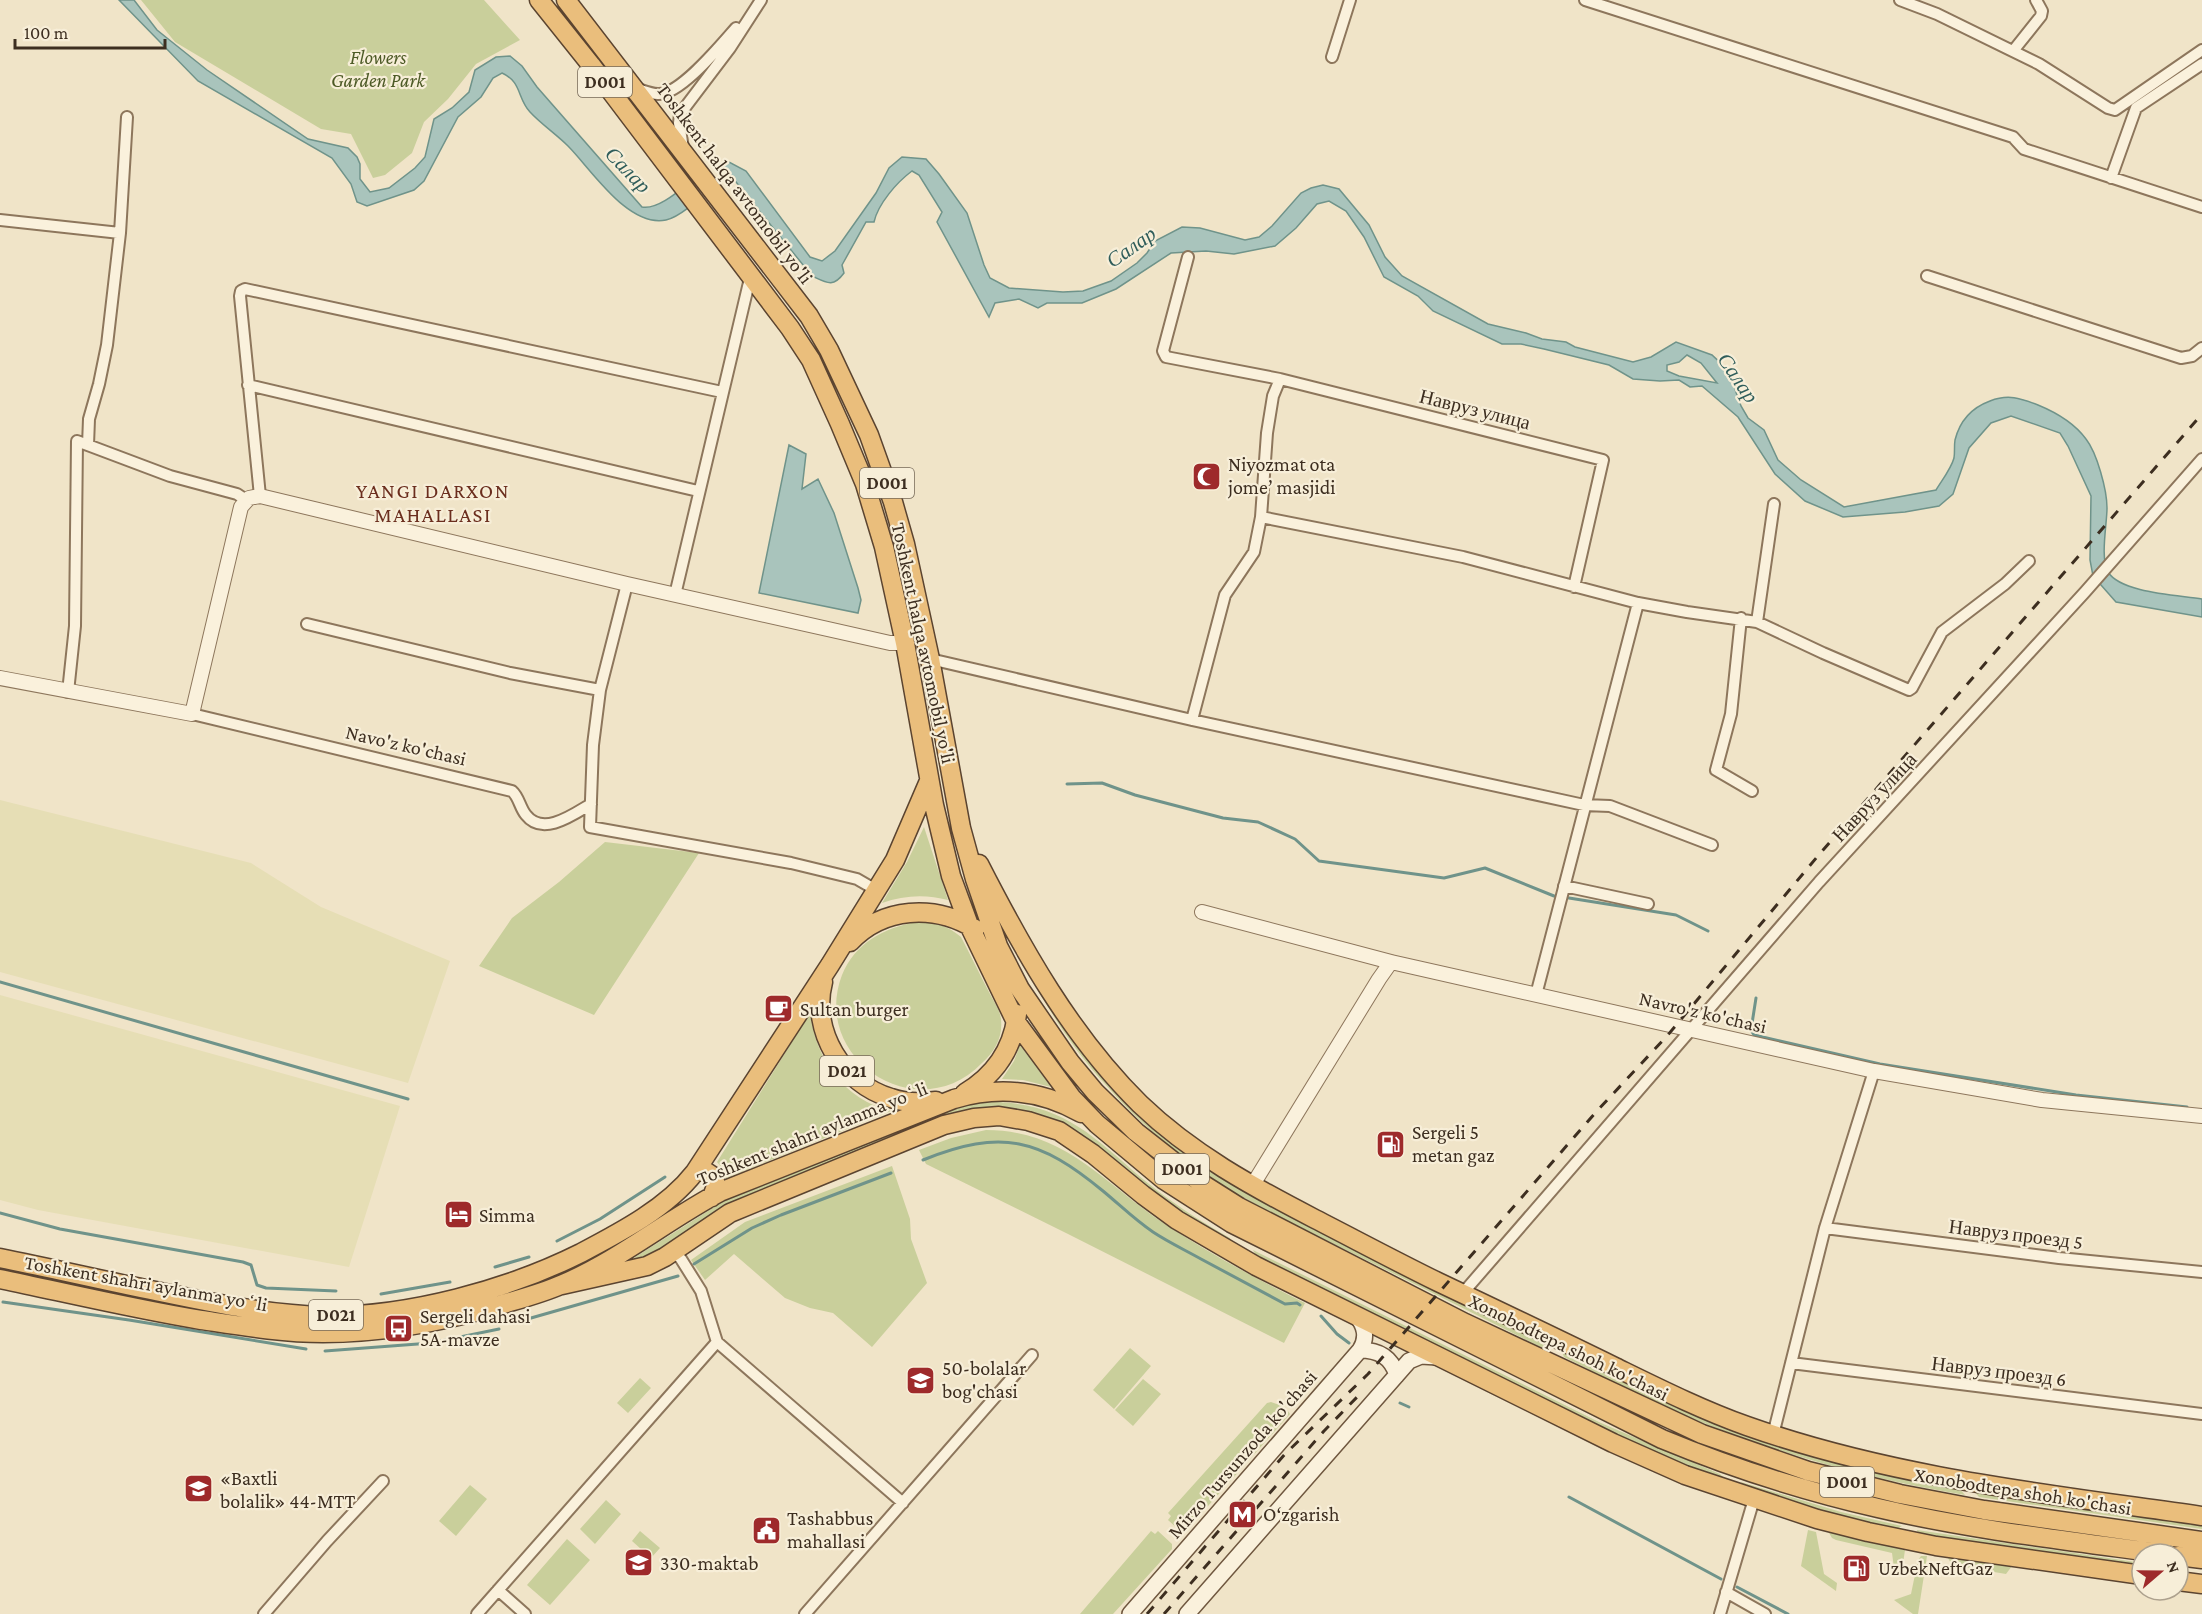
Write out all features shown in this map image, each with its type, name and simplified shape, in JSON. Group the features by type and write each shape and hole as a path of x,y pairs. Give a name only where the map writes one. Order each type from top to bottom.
{"highway":[{"name":"Toshkent halqa avtomobil yo'li","path":"539,0 710,219 811,360 865,484 884,546 946,855 969,925 1016,1022"},
{"name":"Toshkent halqa avtomobil yo'li","path":"566,0 809,316 829,350 869,435 905,544 930,658 954,798 968,857 998,946 1020,989"},
{"path":"790,328 809,316"},
{"name":"Toshkent shahri aylanma yoʻli","path":"2,1258 226,1305 294,1314 346,1315 395,1311 434,1304 523,1276 584,1251 667,1201 695,1172 830,965 895,860 930,781"},
{"path":"954,798 979,863 1001,908 1047,987 1079,1032 1116,1078 1168,1129 1210,1161 1252,1186 1544,1333 1707,1410 1773,1435 1873,1464 1958,1481 2202,1516"},
{"name":"Toshkent shahri aylanma yoʻli","path":"998,946 969,925 945,915 930,912 907,913 876,922 859,934 830,965 821,988 820,1015 830,1047 850,1074 872,1090 897,1100 918,1102 954,1099 990,1092 1027,1093 1068,1106 1097,1124"},
{"name":"Toshkent shahri aylanma yoʻli","path":"0,1279 120,1305 257,1328 321,1333 399,1328 439,1321 495,1306 562,1285 626,1252 712,1197 739,1184 954,1099 979,1084 993,1071 1009,1045 1016,1022 1020,989"},
{"name":"Xonobodtepa shoh ko'chasi","path":"1020,989 1057,1045 1095,1092 1136,1132 1201,1183 1239,1207 1465,1323 1627,1400 1702,1434 1808,1471 1869,1487 1984,1510 2198,1538"},
{"name":"Xonobodtepa shoh ko'chasi","path":"1016,1022 1056,1078 1097,1124 1164,1180 1231,1223 1386,1303 1662,1438 1718,1462 1826,1496 2028,1535 2130,1549"},
{"path":"562,1285 638,1269 656,1262 717,1221 743,1207 944,1125 974,1118 999,1116 1035,1122 1070,1137 1177,1220 1256,1266 1655,1462 1749,1497 1817,1519 1890,1537 1936,1546 2130,1573"},
{"path":"695,1172 705,1171 714,1177 716,1186 712,1197"},
{"path":"1231,1223 1256,1266"},
{"path":"0,1279 6,1276 9,1270 2,1258"},
{"path":"120,1305 116,1293 124,1284"},
{"path":"1544,1333 1566,1371"},
{"path":"1619,1417 1616,1405 1627,1400"},
{"path":"1718,1462 1749,1497"},
{"path":"1958,1481 1984,1510"},
{"path":"1890,1537 1931,1518"}],"main road":[{"path":"1356,1315 1365,1330 1365,1342 1360,1350"},
{"path":"1360,1350 1372,1350 1384,1355 1392,1363 1397,1375"},
{"name":"Mirzo Tursunzoda ko'chasi","path":"1130,1614 1360,1350"},
{"path":"1187,1614 1409,1362 1418,1356 1444,1359"}],"street":[{"path":"635,88 660,94 672,89 705,64 760,0"},
{"path":"684,154 679,123 680,114 730,48 760,0"},
{"path":"1332,57 1350,0"},
{"path":"1900,0 1929,11 2039,64 2108,108 2115,110 2202,50"},
{"path":"1929,11 1936,0"},
{"path":"2013,51 2041,16 2042,10 2036,0"},
{"path":"1593,1 2013,137 2024,149 2202,207"},
{"path":"2111,177 2136,108 2202,64"},
{"path":"88,445 89,419 107,345 120,233 127,117"},
{"path":"0,220 120,233"},
{"name":"Навруз улица","path":"1188,257 1163,351 1166,357 1280,380 1603,460 1574,586"},
{"path":"675,595 751,274"},
{"path":"1927,276 2181,358 2192,356 2202,348"},
{"path":"253,498 248,385 240,296 241,291 249,289 722,392"},
{"path":"1192,720 1226,595 1254,552 1261,517 1267,433 1273,396 1280,380"},
{"path":"248,385 698,491"},
{"path":"69,692 75,626 77,441 170,476 253,498 890,643 905,643"},
{"name":"Навруз улица","path":"1463,1293 1819,882 2116,558 2202,459"},
{"path":"192,714 241,507 253,498"},
{"path":"1757,622 1774,504"},
{"path":"1261,517 1463,557 1638,603 1757,622 1822,654 1909,690 1942,632 2006,584 2029,561"},
{"path":"627,584 600,690 593,745 590,827 791,863 857,879 876,890"},
{"path":"1536,995 1638,603"},
{"path":"1741,618 1731,714 1716,770 1752,791"},
{"path":"307,624 510,673 600,690"},
{"path":"930,658 1192,720 1584,805 1610,806 1712,845"},
{"name":"Navo'z ko'chasi","path":"0,678 192,714 512,791 516,794 526,816 534,823 557,823 591,804"},
{"path":"1564,886 1648,904"},
{"name":"Navro'z ko'chasi","path":"1202,912 1391,962 1874,1071 2042,1100 2202,1116"},
{"path":"1252,1186 1391,962"},
{"path":"1773,1435 1825,1228 1874,1071"},
{"name":"Навруз проезд 5","path":"1825,1228 2059,1258 2202,1272"},
{"path":"673,1251 681,1259 701,1291 717,1342 903,1503"},
{"path":"477,1614 717,1342"},
{"path":"805,1614 1032,1355"},
{"name":"Навруз проезд 6","path":"1791,1363 2202,1414"},
{"path":"264,1614 383,1481"},
{"path":"1720,1614 1749,1497"},
{"path":"498,1590 525,1614"},
{"path":"1726,1592 1765,1614"}],"shaded area":[{"path":"0,800 251,863 321,907 450,961 408,1083 0,972"},
{"path":"0,995 400,1106 349,1267 38,1210 0,1200"}],"green space":[{"name":"Flowers Garden Park","path":"141,0 484,0 520,40 476,64 448,99 424,122 412,153 385,175 373,178 351,134 321,129 175,42"},
{"path":"924,827 948,900 915,896 882,903 907,862"},
{"path":"605,842 699,853 594,1015 479,966 512,918 559,882"},
{"path":"999,916 1149,1120 1543,1339 1545,1349 1268,1211 1219,1183 1184,1158 1120,1100 1088,1065 1059,1025"},
{"path":"916,922 940,925 961,937 997,1006 1001,1019 1001,1032 997,1043 982,1063 956,1082 928,1089 901,1086 876,1075 855,1057 841,1033 836,1005 842,975 855,954 882,933"},
{"path":"810,1013 818,1046 835,1075 859,1097 891,1111 724,1179 723,1169 717,1162"},
{"path":"1020,1045 1051,1087 1023,1080 1002,1079 1014,1061"},
{"path":"990,1102 1039,1109 1060,1116 1078,1126 1169,1199 1230,1238 1234,1248 1183,1216 1095,1146 980,1110 660,1254 618,1268 727,1199 934,1115 967,1105"},
{"path":"986,1130 1014,1132 1062,1149 1182,1235 1234,1266 1305,1303 1284,1343 926,1164 919,1150 951,1138"},
{"path":"892,1166 910,1219 911,1239 927,1283 872,1347 833,1313 810,1308 785,1298 734,1254 705,1280 691,1260 745,1222"},
{"path":"1253,1250 1601,1423 1720,1474 1728,1482 1726,1484 1637,1447 1259,1261"},
{"path":"1130,1348 1151,1366 1114,1409 1093,1390"},
{"path":"1566,1351 1661,1397 1958,1487 1965,1495 1857,1473 1787,1453 1718,1429 1564,1357 1562,1352"},
{"path":"640,1378 651,1388 628,1413 617,1403"},
{"path":"1143,1379 1161,1394 1133,1426 1115,1410"},
{"path":"1271,1402 1285,1407 1290,1414 1192,1524 1186,1529 1179,1530 1168,1520 1171,1516 1168,1513 1267,1403"},
{"path":"1741,1482 1841,1512 1902,1526 1893,1531 1746,1491"},
{"path":"470,1485 487,1499 456,1536 439,1521"},
{"path":"1972,1489 2202,1521 2202,1529 1979,1497"},
{"path":"606,1500 621,1514 595,1544 580,1529"},
{"path":"1808,1530 1816,1532 1824,1574 1837,1583 1836,1591 1801,1566"},
{"path":"1917,1530 2130,1561 2130,1567 1919,1537"},
{"path":"640,1531 660,1548 651,1558 632,1541"},
{"path":"1151,1531 1155,1534 1158,1531 1172,1544 1172,1549 1113,1614 1080,1614"},
{"path":"1828,1531 1905,1550 1902,1570 1894,1568 1892,1553 1836,1540"},
{"path":"567,1539 590,1560 550,1605 527,1585"},
{"path":"1921,1556 1927,1556 1918,1614 1913,1614 1894,1600 1911,1594 1918,1560"},
{"path":"1948,1558 2012,1566 2006,1574 1952,1565"}],"water":[{"name":"Салар","path":"119,0 134,0 157,30 207,70 308,139 348,148 357,157 360,164 360,179 370,192 389,188 415,168 425,157 434,119 452,108 469,92 475,70 496,57 510,56 522,66 537,87 642,207 659,204 711,167 729,162 746,171 810,257 822,261 835,251 876,193 889,168 902,157 926,159 967,213 990,278 1009,288 1063,292 1083,291 1111,281 1137,263 1155,241 1182,227 1200,228 1245,240 1259,237 1272,226 1301,193 1323,185 1339,189 1369,225 1385,257 1402,276 1488,324 1542,339 1566,342 1575,347 1633,362 1651,357 1676,342 1712,355 1728,370 1741,406 1748,418 1764,430 1778,460 1801,480 1844,507 1936,490 1953,462 1955,440 1960,426 1972,411 1983,404 2008,397 2025,400 2044,408 2076,428 2090,445 2097,462 2107,500 2104,558 2108,572 2125,585 2137,589 2202,599 2202,617 2116,602 2093,576 2090,560 2091,496 2060,433 2011,416 1991,423 1969,448 1953,494 1939,506 1905,512 1843,517 1805,501 1775,474 1738,417 1702,386 1690,387 1679,380 1633,379 1609,365 1521,344 1502,344 1433,311 1418,296 1384,277 1364,237 1346,211 1329,201 1317,204 1296,228 1275,246 1234,254 1206,251 1171,253 1116,289 1082,303 1047,303 1038,308 1019,299 995,303 989,317 937,222 942,212 919,175 912,171 889,194 874,222 866,222 842,265 844,273 836,281 830,283 812,276 732,177 724,177 688,208 666,220 652,220 638,215 611,195 568,146 530,112 513,81 502,73 493,78 481,97 458,117 424,181 414,190 367,206 357,202 351,184 332,158 198,81","holes":["1687,355 1701,363 1717,383 1679,376 1667,371 1667,365 1679,362"]},
{"path":"789,445 806,454 802,489 818,479 834,513 861,600 858,613 759,593"}],"pier":[{"path":"711,164 724,180 689,210 673,190"}],"waterway":[{"path":"1067,784 1102,783 1135,795 1223,818 1258,822 1295,839 1319,861 1444,878 1485,868 1554,896"},
{"path":"1569,898 1676,915 1708,931"},
{"path":"0,982 408,1099"},
{"path":"1756,998 1751,1030 1754,1035 1880,1064 2076,1095 2187,1107"},
{"path":"923,1160 951,1150 998,1142 1019,1144 1039,1150 1080,1173 1153,1232 1285,1304 1300,1305"},
{"path":"694,1264 752,1228 891,1173"},
{"path":"557,1241 600,1219 665,1177"},
{"path":"0,1213 60,1229 243,1262 251,1265 257,1285 266,1288 336,1291"},
{"path":"495,1267 529,1257"},
{"path":"524,1320 678,1276"},
{"path":"381,1294 450,1282"},
{"path":"3,1302 306,1349"},
{"path":"1321,1316 1337,1334 1349,1343"},
{"path":"325,1351 431,1343 499,1329"},
{"path":"1400,1403 1409,1407"},
{"path":"1569,1497 1721,1579"},
{"path":"1737,1587 1788,1614"}],"railway":[{"path":"1147,1614 1285,1454 1368,1374 1596,1112 1667,1036 1817,857 2202,414"},
{"path":"1164,1614 1324,1431 1362,1392"}],"place":[{"name":"Niyozmat ota jome’ masjidi","path":"1207,476"},
{"name":"Sultan burger","path":"779,1009"},
{"name":"Sergeli 5 metan gaz","path":"1391,1144"},
{"name":"Simma","path":"458,1215"},
{"name":"Sergeli dahasi 5A-mavze","path":"399,1328"},
{"name":"50-bolalar bog'chasi","path":"921,1380"},
{"name":"«Baxtli bolalik» 44-MTT","path":"199,1489"},
{"name":"O‘zgarish","path":"1242,1514"},
{"name":"Tashabbus mahallasi","path":"766,1530"},
{"name":"330-maktab","path":"639,1563"},
{"name":"UzbekNeftGaz","path":"1857,1568"}],"district":[{"name":"YANGI DARXON MAHALLASI","path":"433,503"}]}
